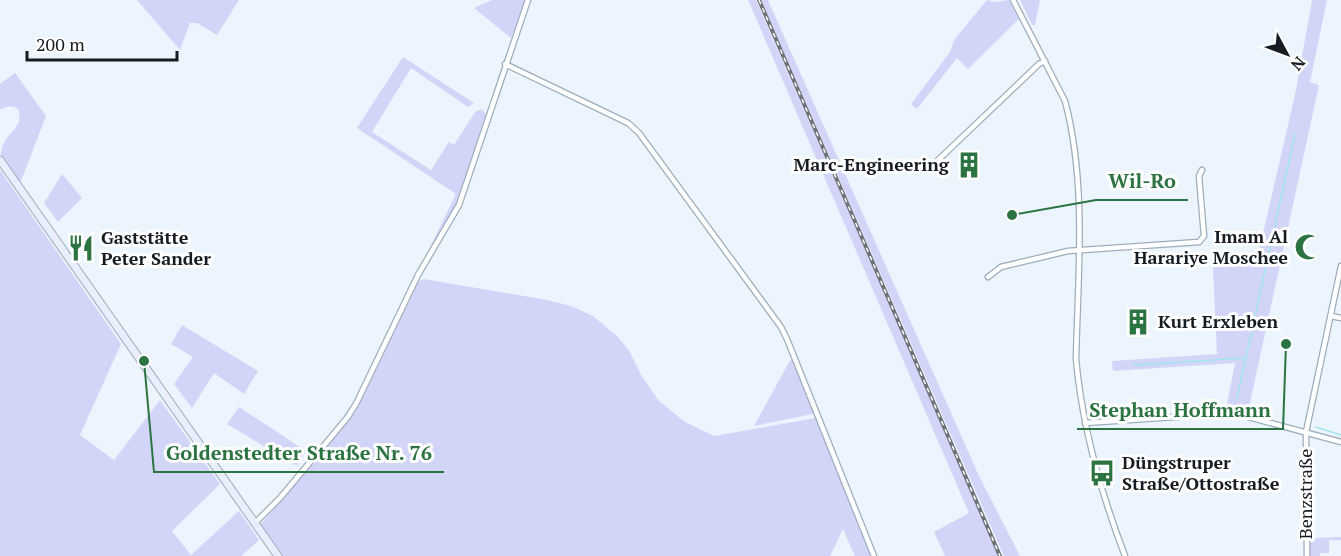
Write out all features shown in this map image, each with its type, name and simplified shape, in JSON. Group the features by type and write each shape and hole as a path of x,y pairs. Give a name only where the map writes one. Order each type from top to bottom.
{"main road":[{"path":"0,160 278,556"}],"street":[{"path":"255,524 301,473 356,404 418,275 459,205 528,0"},
{"path":"1013,0 1065,101 1069,116 1079,201 1076,358 1085,423 1093,460 1125,556"},
{"path":"935,163 1039,64 1045,61"},
{"path":"505,64 628,123 639,133 781,327 874,556"},
{"path":"988,277 1001,267 1068,251 1199,242 1204,236 1199,176 1202,170"},
{"name":"Benzstraße","path":"1307,556 1306,432 1341,266"},
{"path":"1331,316 1341,318"},
{"path":"1085,423 1234,413 1341,442"}],"shaded area":[{"path":"137,0 239,0 217,35 197,23 190,23 180,50"},
{"path":"492,0 525,0 511,38 474,8"},
{"path":"748,0 756,0 999,556 945,556 934,532 969,513"},
{"path":"761,0 768,0 979,476 1020,556 1004,556"},
{"path":"987,0 994,2 1009,0 1019,19 968,69 957,58 917,109 911,104 950,52 954,40"},
{"path":"1020,0 1040,0 1035,25 1032,25"},
{"path":"1312,0 1327,0 1310,82 1319,85 1248,412 1226,409 1235,363 1113,371 1112,361 1217,354 1211,259 1258,255 1296,90"},
{"path":"403,57 474,103 468,107 411,68 372,132 431,170 449,142 454,145 475,112 481,109 486,114 454,211 419,270 456,194 357,128"},
{"path":"15,73 46,116 21,181 17,181 1,158 4,142 19,123 20,117 18,109 14,107 0,110 0,84"},
{"path":"0,170 121,344 80,435 114,460 160,400 220,484 172,531 191,555 239,511 259,540 241,556 0,556"},
{"path":"62,174 82,198 58,222 44,203"},
{"path":"424,279 547,300 571,306 593,316 618,337 630,352 641,375 659,401 685,422 714,436 816,418 873,556 855,556 843,529 830,556 281,556 260,525 356,412 419,281"},
{"path":"182,325 258,371 244,394 214,373 192,408 174,384 193,357 171,344"},
{"path":"792,357 813,414 754,426"},
{"path":"239,407 306,451 297,466 227,424"},
{"path":"1341,537 1341,540 1329,540 1329,553 1309,556 1310,538"}],"waterway":[{"path":"1237,398 1295,134"},
{"path":"1133,365 1245,358"},
{"path":"1316,427 1341,435"}],"railway":[{"path":"759,0 1000,556"}],"place":[{"name":"Marc-Engineering","path":"969,165"},
{"name":"Wil-Ro","path":"1012,215"},
{"name":"Imam Al Harariye Moschee","path":"1308,247"},
{"name":"Gaststätte Peter Sander","path":"81,248"},
{"name":"Kurt Erxleben","path":"1138,322"},
{"name":"Stephan Hoffmann","path":"1286,344"},
{"name":"Goldenstedter Straße Nr. 76","path":"144,361"},
{"name":"Düngstruper Straße/Ottostraße","path":"1102,473"}]}
